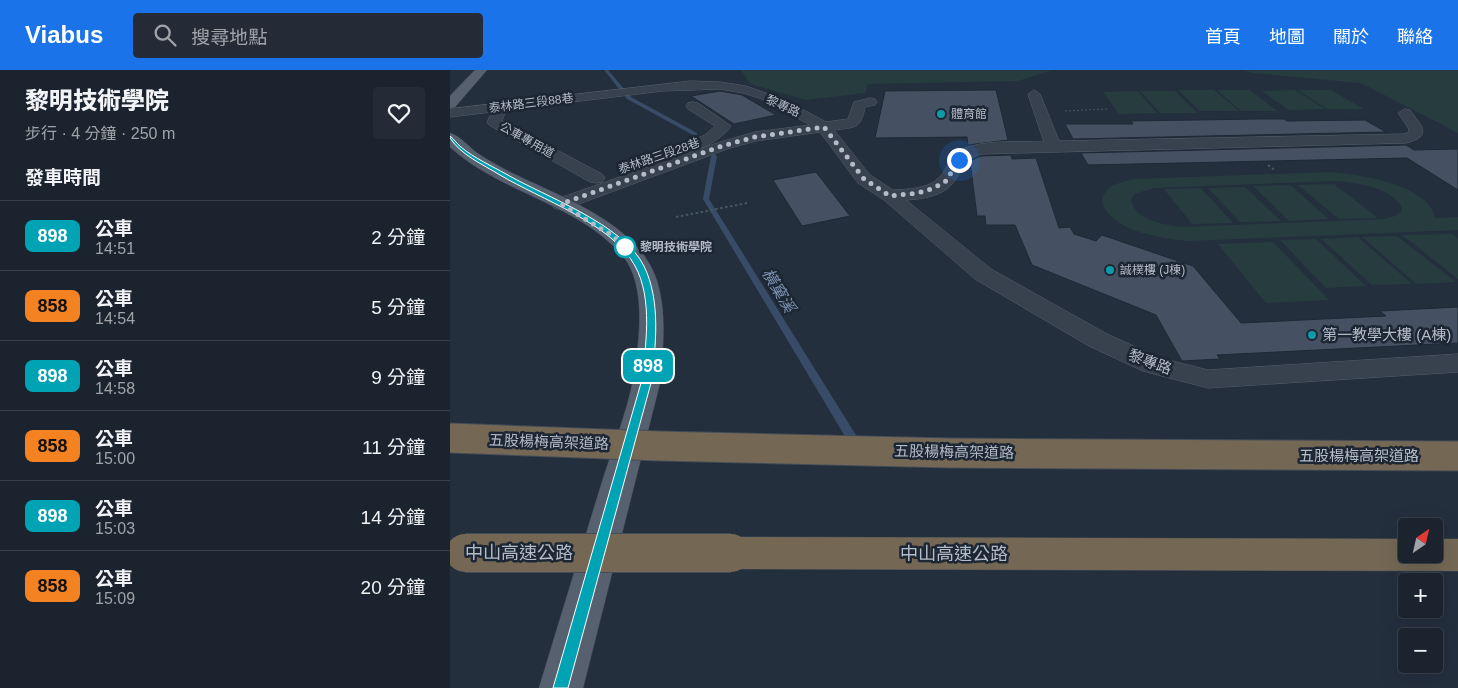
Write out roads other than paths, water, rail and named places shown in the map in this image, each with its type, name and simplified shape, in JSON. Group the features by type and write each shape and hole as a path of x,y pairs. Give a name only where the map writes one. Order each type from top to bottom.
{"highway":[{"name":"五股楊梅高架道路","path":"450,438 659,446 950,453 1458,456"},
{"name":"中山高速公路","path":"458,553 1458,555"}],"main road":[{"path":"450,104 481,70"},
{"path":"450,138 458,148 505,176 561,204 613,236 627,249 640,266 648,292 651,320 646,383 561,688"}],"street":[{"name":"泰林路三段88巷","path":"450,113 646,89 689,86 741,88"},
{"name":"黎專路","path":"741,88 789,106 824,127 864,179 890,196 982,274 1098,340 1152,365 1208,379 1458,363"},
{"path":"1034,94 1053,146"},
{"name":"黎專路","path":"561,204 722,146 755,137 852,123 856,120 859,105 870,102"},
{"name":"泰林路三段28巷","path":"561,204 596,178 685,148 710,138 722,130 724,126 693,106"},
{"name":"公車專用道","path":"498,107 499,111 494,122 596,178"},
{"path":"890,196 918,193 934,188 946,181 959,160 966,153 997,148 1406,138 1416,134 1416,129 1405,113"},
{"path":"450,429 632,438 949,446 1458,450"}],"waterway":[{"name":"橫窠溪","path":"606,70 629,98 695,134"},
{"name":"橫窠溪","path":"714,156 706,199 850,435"}],"place":[{"name":"體育館","path":"941,114"},
{"name":"黎明技術學院","path":"625,247"},
{"name":"誠樸樓 (J棟)","path":"1110,270"},
{"name":"第一教學大樓 (A棟)","path":"1312,335"}]}
